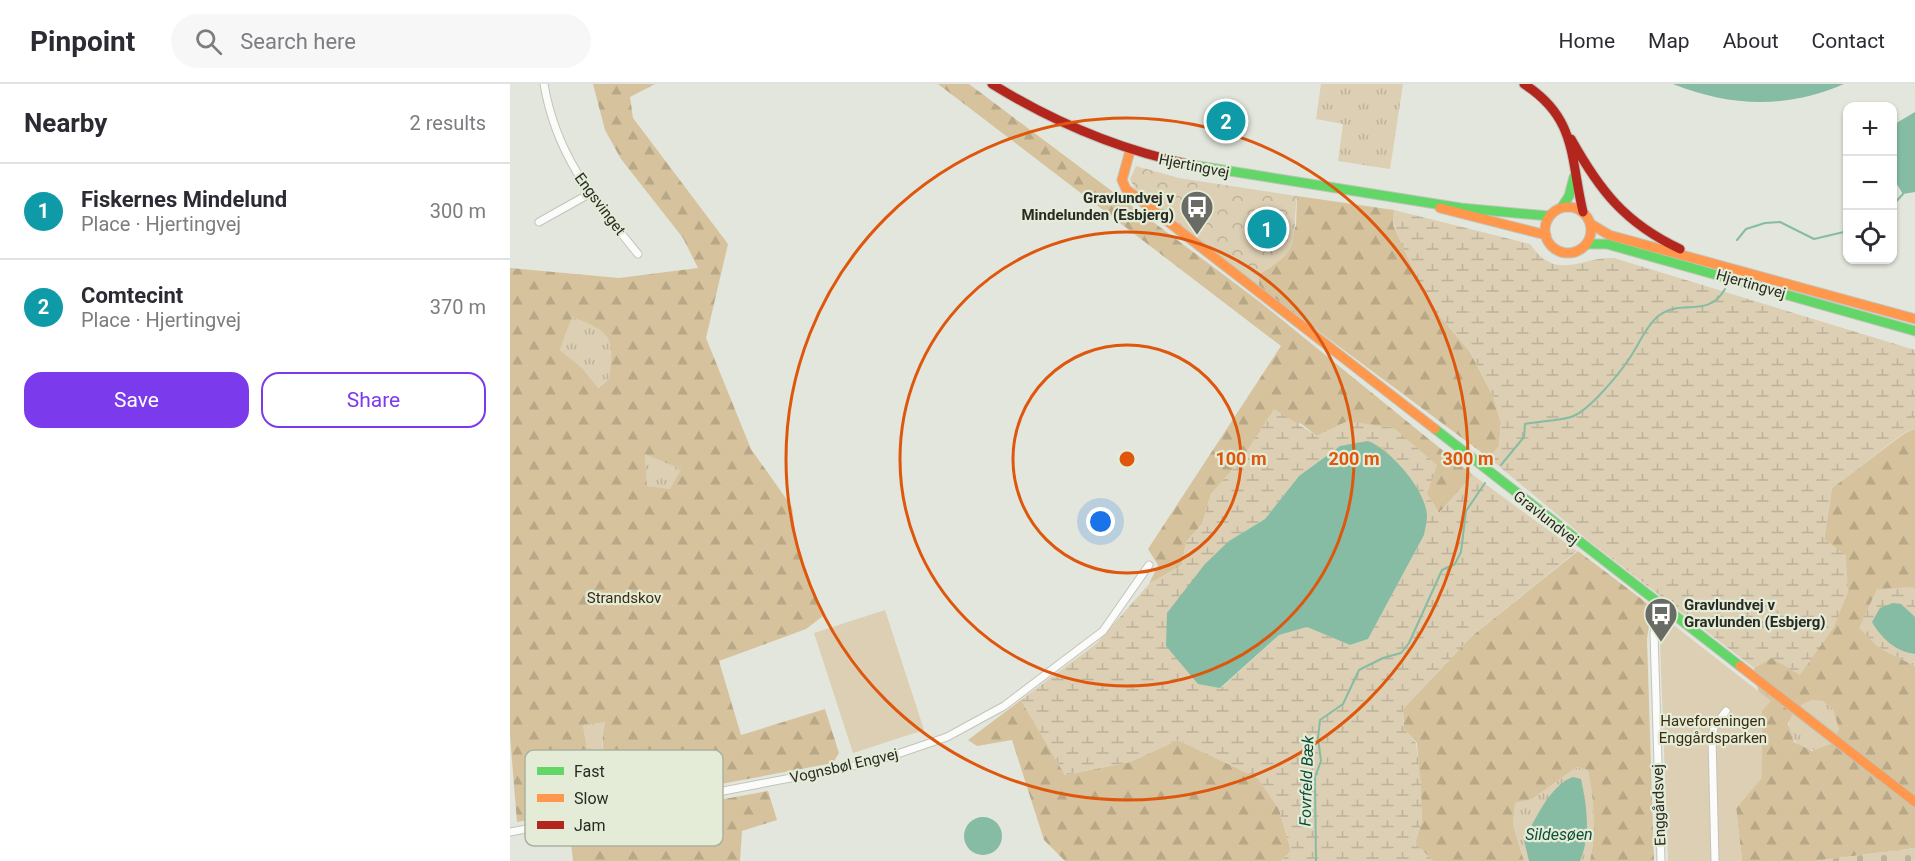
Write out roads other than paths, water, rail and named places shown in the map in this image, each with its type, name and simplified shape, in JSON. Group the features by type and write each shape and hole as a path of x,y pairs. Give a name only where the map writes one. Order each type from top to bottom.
{"main road":[{"name":"Hjertingvej","path":"992,84 1055,119 1130,151 1200,169 1412,200 1549,216"},
{"path":"1524,84 1548,102 1559,116 1599,187 1615,208 1633,224 1669,244 1750,273"},
{"path":"1571,139 1582,212 1590,224 1587,244 1574,252 1560,251 1549,242 1546,235 1549,216 1562,207 1569,196 1575,172"},
{"name":"Gravlundvej","path":"1130,151 1122,180 1126,189 1661,607 1915,802"},
{"name":"Hjertingvej","path":"1412,200 1482,221 1530,229 1546,235"},
{"path":"1562,207 1582,212"},
{"name":"Hjertingvej","path":"1590,224 1609,235 1915,319"},
{"name":"Hjertingvej","path":"1587,244 1607,244 1915,330"}],"street":[{"name":"Engsvinget","path":"544,84 554,126 569,162 589,194 638,254"},
{"path":"539,222 589,194"},
{"name":"Vognsbøl Engvej","path":"723,791 874,762 947,737 1005,706 1103,631 1149,566"},
{"name":"Enggårdsvej","path":"1661,607 1654,633 1661,861"},
{"path":"1715,861 1712,738 1714,727 1726,711"},
{"name":"Vognsbøl Engvej","path":"510,832 525,829"}],"water":[{"path":"1673,84 1844,84 1801,98 1758,102 1716,97"},
{"path":"1915,112 1915,192 1903,194 1897,184 1897,123"},
{"path":"1368,441 1387,453 1406,472 1421,495 1427,516 1424,535 1368,639 1350,645 1307,627 1279,635 1220,688 1198,684 1166,646 1167,613 1205,564 1229,541 1265,519 1299,476 1340,446"},
{"path":"1893,603 1901,604 1915,617 1915,654 1901,650 1890,643 1872,622 1880,608"},
{"name":"Sildesøen","path":"1573,777 1581,779 1586,810 1586,841 1580,861 1529,861 1524,840 1538,813 1557,787"},
{"path":"983,817 996,823 1002,836 996,849 983,855 970,849 964,836 970,823"}],"waterway":[{"name":"Fovrfeld Bæk","path":"1897,201 1903,194"},
{"name":"Fovrfeld Bæk","path":"1737,240 1746,229 1765,223 1780,222 1814,239 1843,232"},
{"name":"Fovrfeld Bæk","path":"1501,465 1524,437 1525,424 1571,417 1586,408 1611,383 1657,317 1666,311 1710,304 1725,289"},
{"name":"Fovrfeld Bæk","path":"1316,861 1315,777 1321,761 1318,738 1320,720 1343,704 1359,670 1383,658 1401,653 1409,643 1442,570 1455,564 1461,552 1466,511 1485,483"}],"place":[{"name":"Comtecint","path":"1226,121"},
{"name":"Fiskernes Mindelund","path":"1267,229"},
{"name":"Gravlundvej v Mindelunden (Esbjerg)","path":"1197,236"},
{"name":"Gravlundvej v Gravlunden (Esbjerg)","path":"1661,643"}],"park label":[{"name":"Strandskov","path":"624,598"},
{"name":"Haveforeningen Enggårdsparken","path":"1713,730"}]}
